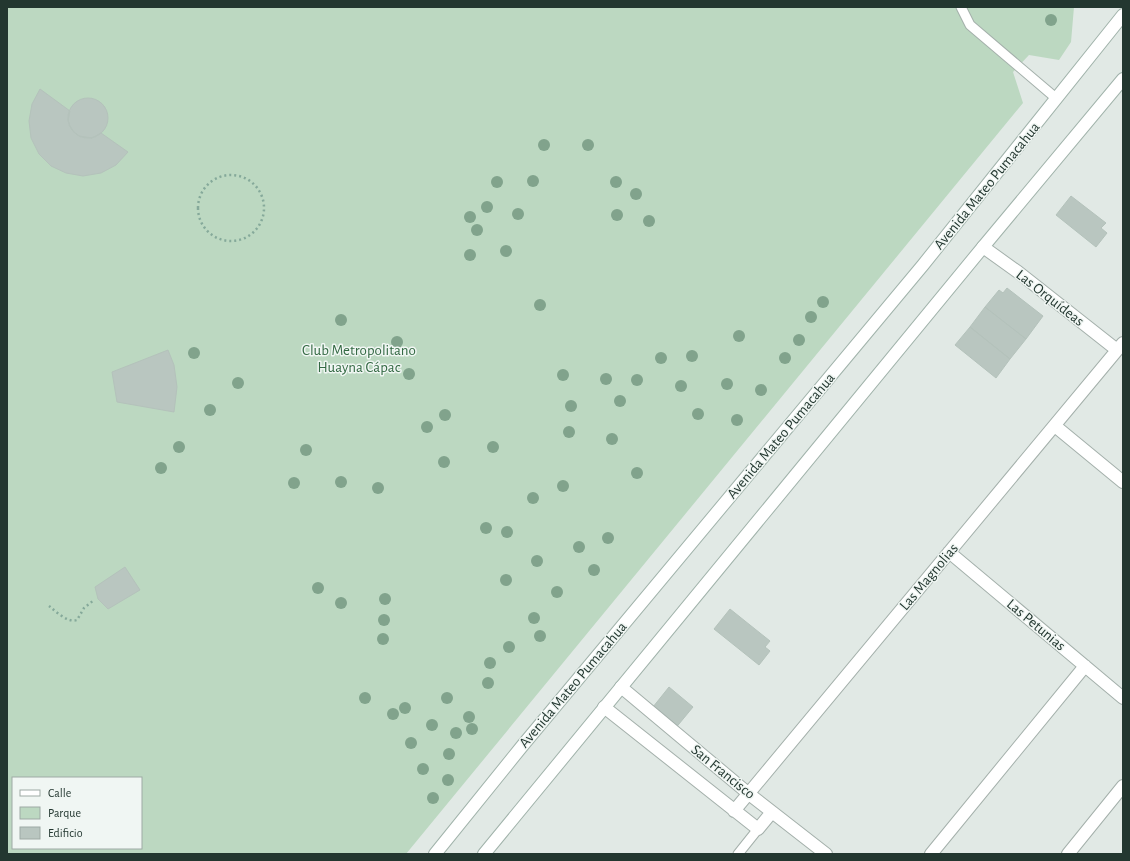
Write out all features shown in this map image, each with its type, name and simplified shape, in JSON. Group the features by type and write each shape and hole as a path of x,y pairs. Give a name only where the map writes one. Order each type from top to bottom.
{"main road":[{"name":"Avenida Mateo Pumacahua","path":"435,854 528,739 918,271 1123,15"},
{"path":"484,854 1123,79"},
{"name":"Las Orquídeas","path":"983,247 1120,346"},
{"name":"Las Magnolias","path":"734,811 1120,346"},
{"path":"1055,426 1123,482"},
{"name":"Las Petunias","path":"949,552 1123,698"},
{"path":"931,854 1085,666"},
{"name":"San Francisco","path":"621,687 749,794 826,854"},
{"name":"San Francisco","path":"604,707 758,829"},
{"path":"1068,854 1123,786"},
{"path":"758,829 772,812"},
{"path":"492,854 506,826"}],"lane":[{"path":"961,7 970,25 1057,99"},
{"path":"738,854 758,829"}],"path":[{"path":"229,174 240,176 251,181 259,189 263,199 264,211 262,222 255,232 246,238 236,241 226,241 216,238 207,231 200,218 198,203 202,192 211,182 229,174"},
{"path":"50,606 68,620 74,621 78,620 84,608 94,600"}],"green space":[{"name":"Club Metropolitano Huayna Cápac","path":"7,7 1074,7 1071,42 1059,60 1029,55 1013,72 1023,103 406,854 7,854"}],"building":[{"path":"40,89 70,111 68,120 70,126 79,136 92,138 101,133 128,152 116,165 101,173 83,176 66,173 51,166 39,154 31,138 29,121 32,104"},
{"path":"88,98 96,100 102,104 106,110 108,118 106,126 102,132 96,136 88,138 80,136 74,132 70,126 68,118 70,110 74,104 80,100"},
{"path":"1071,196 1106,223 1101,228 1107,233 1096,247 1056,215"},
{"path":"1007,288 1043,316 1026,339 985,307 999,290 1003,293"},
{"path":"985,307 1026,339 1010,359 970,327"},
{"path":"970,327 1010,359 996,378 955,345"},
{"path":"168,350 174,365 177,387 174,412 117,402 112,372"},
{"path":"125,567 140,590 108,609 98,599 95,587"},
{"path":"730,609 770,641 765,647 770,651 759,665 714,629"},
{"path":"669,687 693,707 674,730 653,707"}]}
